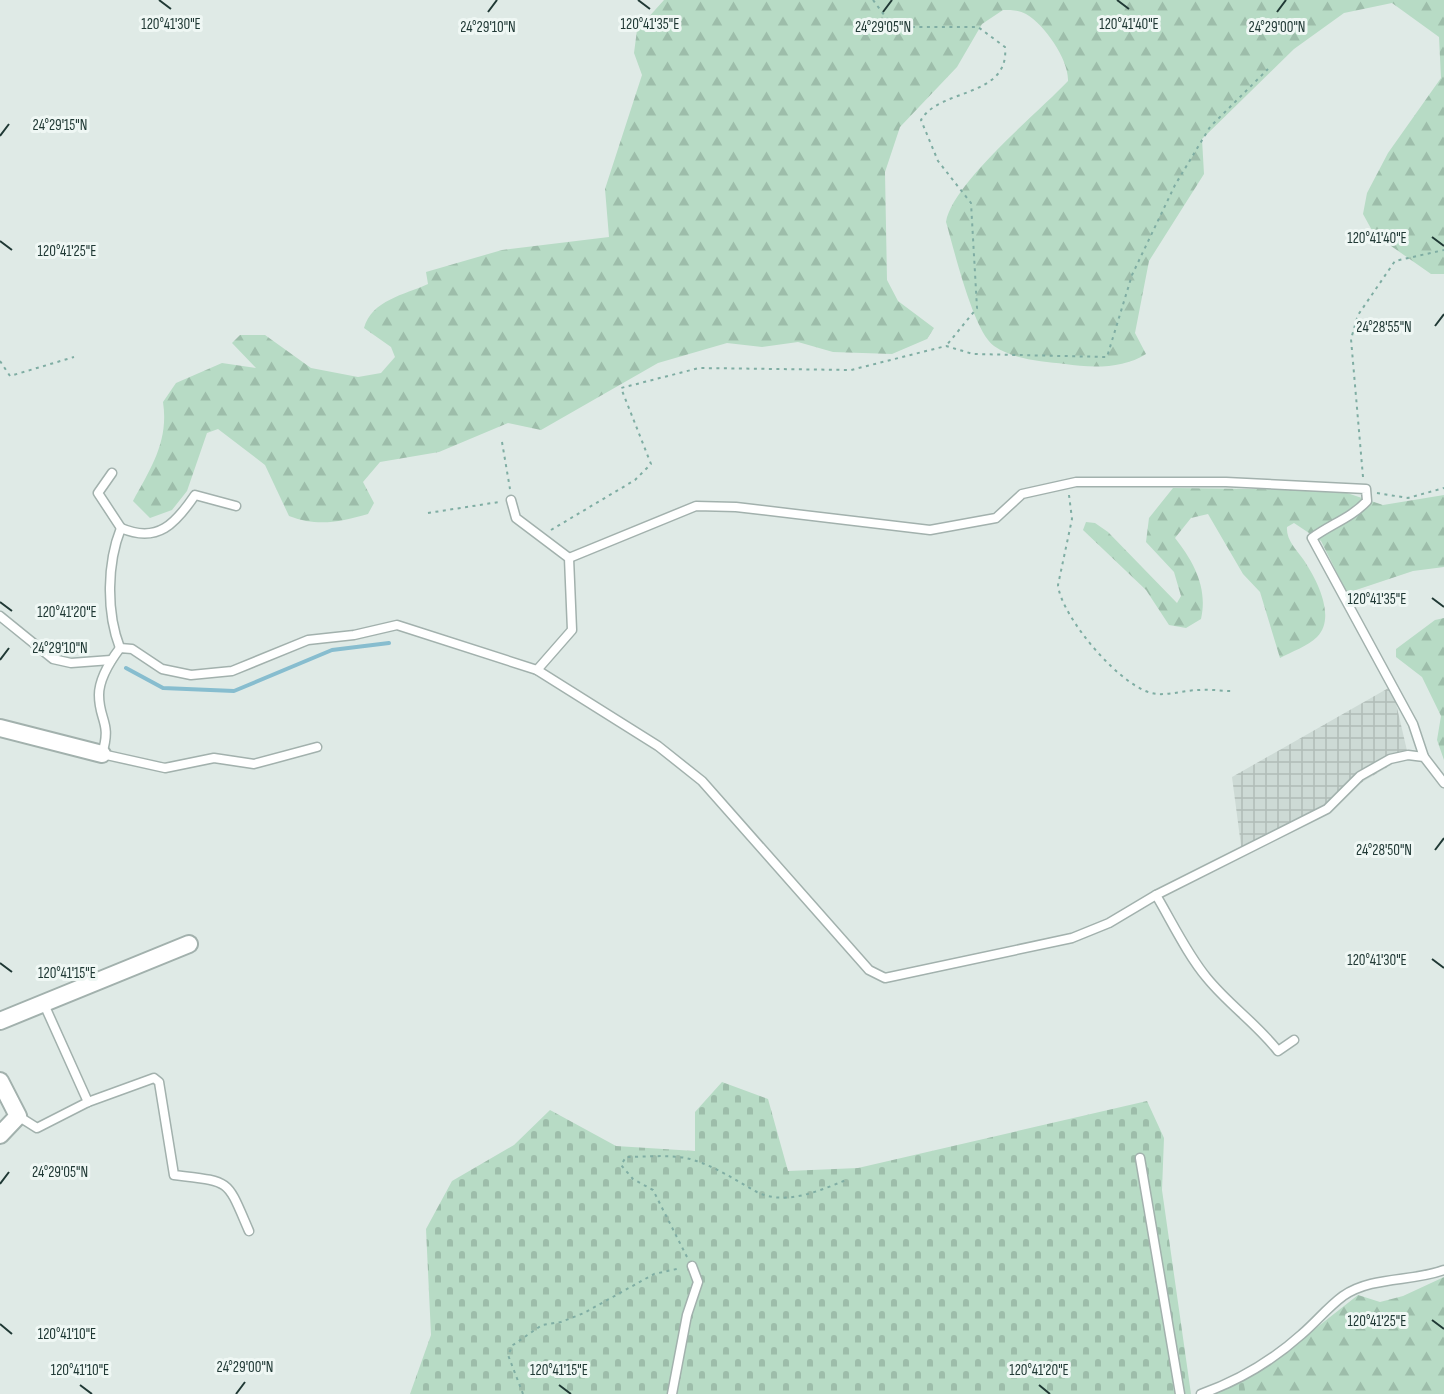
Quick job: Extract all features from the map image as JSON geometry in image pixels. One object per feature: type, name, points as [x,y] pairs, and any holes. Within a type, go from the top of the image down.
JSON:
[{"type":"street","points":[[0,728],[102,754]]},
{"type":"street","points":[[0,1021],[189,944]]},
{"type":"street","points":[[0,1081],[18,1116],[0,1136]]},
{"type":"lane","points":[[112,473],[98,493],[122,528],[137,535],[153,533],[177,522],[195,495],[236,506]]},
{"type":"lane","points":[[569,558],[696,506],[736,507],[930,530],[996,518],[1022,494],[1067,484],[1226,482],[1366,489],[1367,501],[1352,516],[1328,526],[1312,538],[1413,724],[1424,757],[1444,783]]},
{"type":"lane","points":[[512,500],[516,518],[569,558],[572,630],[537,670]]},
{"type":"lane","points":[[120,648],[112,629],[111,560],[122,528]]},
{"type":"lane","points":[[0,616],[53,659],[71,663],[111,660]]},
{"type":"lane","points":[[120,648],[132,649],[162,669],[191,675],[232,671],[308,640],[354,635],[397,625],[410,627],[537,670],[658,746],[702,781],[869,970],[885,978],[1072,938],[1109,923],[1156,895],[1327,809],[1360,776],[1390,759],[1408,755],[1424,757]]},
{"type":"lane","points":[[120,648],[111,660],[99,695],[108,730],[102,754],[165,768],[214,758],[255,764],[317,747]]},
{"type":"lane","points":[[1156,895],[1205,976],[1231,1005],[1259,1027],[1278,1051],[1294,1040]]},
{"type":"lane","points":[[43,1002],[88,1102]]},
{"type":"lane","points":[[18,1116],[37,1128],[88,1102],[154,1078],[159,1082],[174,1175],[216,1179],[231,1189],[249,1231]]},
{"type":"lane","points":[[1140,1158],[1180,1394]]},
{"type":"lane","points":[[672,1394],[687,1314],[698,1282],[692,1266]]},
{"type":"lane","points":[[1201,1394],[1243,1376],[1269,1359],[1300,1336],[1343,1297],[1360,1287],[1416,1279],[1444,1270]]},
{"type":"path","points":[[873,0],[893,27],[978,27],[1005,47],[1006,55],[987,85],[961,94],[925,113],[921,120],[938,161],[971,203],[977,308],[946,346]]},
{"type":"path","points":[[542,536],[634,480],[651,464],[621,388],[699,368],[851,370],[946,346],[973,354],[1107,357],[1131,275],[1175,186],[1210,127],[1268,69]]},
{"type":"path","points":[[1444,250],[1395,261],[1358,315],[1351,339],[1366,489],[1385,496],[1408,498],[1444,488]]},
{"type":"path","points":[[0,361],[10,376],[74,357]]},
{"type":"path","points":[[428,513],[512,500],[502,442]]},
{"type":"path","points":[[1067,484],[1072,519],[1058,585],[1059,596],[1066,613],[1129,684],[1156,694],[1201,689],[1232,691]]},
{"type":"path","points":[[523,1394],[508,1355],[513,1346],[542,1325],[561,1322],[584,1313],[654,1274],[692,1266],[653,1190],[633,1179],[621,1165],[626,1157],[688,1158],[718,1169],[759,1193],[786,1198],[813,1194],[846,1180]]},
{"type":"shaded area","points":[[1392,686],[1408,755],[1242,853],[1232,777]]},
{"type":"green space","points":[[664,0],[1444,0],[1444,274],[1431,274],[1374,234],[1363,214],[1367,193],[1388,153],[1441,78],[1439,37],[1392,3],[1344,13],[1294,49],[1202,139],[1204,174],[1149,261],[1135,333],[1146,354],[1117,365],[1085,366],[1028,359],[1002,351],[986,337],[979,324],[959,269],[946,222],[952,206],[980,168],[1068,81],[1065,63],[1041,26],[1024,13],[1003,10],[982,24],[957,67],[900,127],[885,172],[887,280],[898,301],[934,328],[927,339],[892,354],[833,352],[798,342],[762,347],[727,343],[658,363],[541,430],[508,423],[439,452],[380,462],[363,482],[374,503],[368,514],[348,519],[319,522],[289,516],[265,465],[218,429],[207,433],[187,491],[172,510],[150,518],[133,501],[157,454],[163,429],[163,402],[176,383],[222,363],[256,368],[232,343],[240,335],[265,335],[311,368],[358,377],[381,373],[395,357],[391,347],[364,328],[368,319],[381,305],[428,284],[426,272],[502,250],[609,237],[605,189],[642,75],[634,53],[637,30]]},
{"type":"green space","points":[[1173,488],[1338,490],[1383,505],[1444,495],[1444,567],[1413,571],[1347,593],[1321,541],[1294,523],[1287,527],[1288,536],[1318,587],[1325,609],[1325,619],[1323,629],[1317,637],[1280,658],[1260,592],[1243,574],[1208,514],[1191,518],[1175,538],[1188,556],[1198,576],[1203,597],[1201,619],[1186,628],[1169,625],[1146,590],[1083,530],[1086,522],[1095,523],[1108,532],[1177,603],[1181,596],[1174,572],[1146,542],[1149,518]]},
{"type":"green space","points":[[1444,618],[1444,760],[1437,740],[1441,716],[1422,677],[1396,657],[1396,649],[1435,620]]},
{"type":"green space","points":[[722,1082],[768,1099],[788,1171],[858,1168],[1147,1101],[1164,1138],[1162,1190],[1191,1394],[410,1394],[431,1335],[426,1229],[452,1181],[514,1145],[550,1110],[616,1146],[695,1151],[695,1112]]},
{"type":"green space","points":[[1444,1277],[1444,1394],[1212,1394],[1269,1365],[1358,1295],[1380,1302],[1403,1296]]},
{"type":"green space","points":[[1242,1376],[1246,1394],[1196,1394]]},
{"type":"waterway","points":[[126,668],[163,688],[234,691],[332,650],[389,643]]}]
